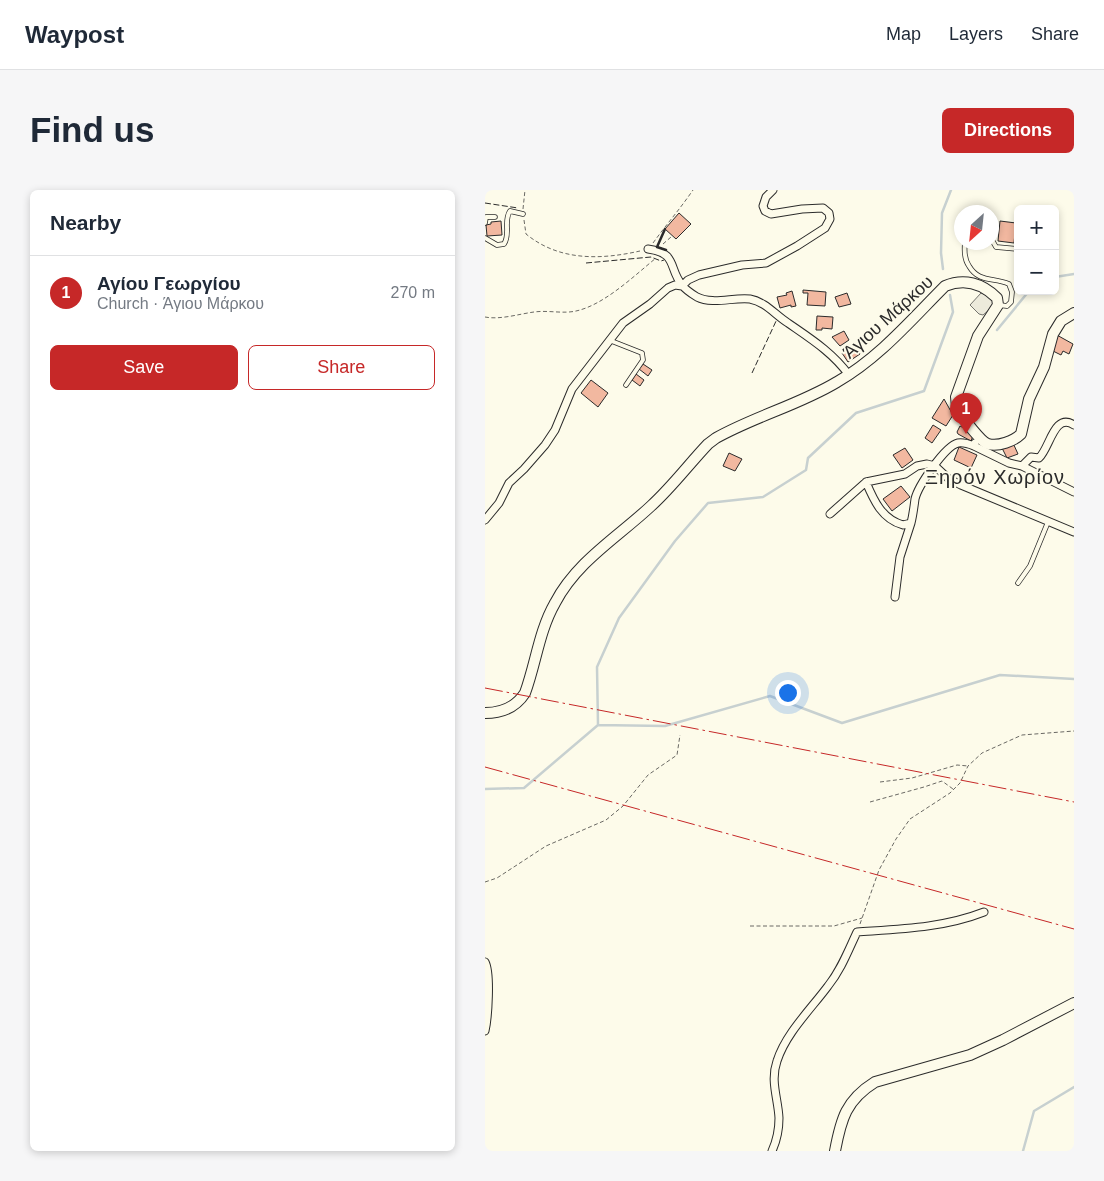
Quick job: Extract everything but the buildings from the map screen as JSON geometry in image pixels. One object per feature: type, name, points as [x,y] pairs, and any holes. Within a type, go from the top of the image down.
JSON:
[{"type":"street","points":[[682,286],[688,280],[699,275],[742,265],[766,263],[825,228],[830,219],[829,213],[823,208],[771,214],[765,211],[763,206],[766,197],[773,190]]},
{"type":"street","points":[[648,249],[660,252],[670,258],[682,286]]},
{"type":"street","name":"Άγιου Μάρκου","points":[[485,713],[500,712],[511,708],[525,693],[544,625],[567,583],[594,554],[652,506],[708,444],[723,434],[817,392],[849,375],[877,353],[945,286],[964,281],[984,286],[997,298],[998,305]]},
{"type":"street","points":[[485,520],[499,503],[509,483],[545,445],[555,430],[572,389],[609,340],[623,323],[650,304],[668,288],[675,285],[682,286],[697,297],[704,299],[749,299],[761,302],[827,349],[849,375]]},
{"type":"street","points":[[998,305],[977,336],[956,396],[959,411],[979,437],[988,444],[1010,442],[1021,434],[1029,399],[1045,367],[1053,334],[1061,321],[1074,313]]},
{"type":"street","points":[[1022,466],[1031,457],[1039,458],[1044,454],[1057,425],[1068,421],[1074,425]]},
{"type":"street","points":[[973,446],[979,437]]},
{"type":"street","points":[[895,597],[900,556],[911,523],[915,499],[921,486],[935,466],[953,445],[964,443],[973,446],[1009,463],[1022,466],[1074,492]]},
{"type":"street","points":[[989,454],[1001,443]]},
{"type":"street","points":[[830,514],[866,482],[905,474],[917,466],[927,464],[935,466],[949,479],[961,486],[1074,532]]},
{"type":"street","points":[[866,482],[873,499],[886,517],[903,525],[911,523]]},
{"type":"street","points":[[772,1151],[779,1132],[774,1076],[780,1052],[840,969],[857,932],[933,925],[962,920],[984,912]]},
{"type":"street","points":[[485,962],[488,976],[488,1021],[485,1031]]},
{"type":"street","points":[[835,1151],[845,1111],[852,1101],[875,1082],[951,1062],[985,1049],[1074,1002]]},
{"type":"lane","points":[[485,238],[497,245],[504,244],[508,233],[508,214],[510,211],[515,211],[523,214]]},
{"type":"lane","points":[[485,223],[486,218],[495,217]]},
{"type":"lane","points":[[999,247],[1014,249]]},
{"type":"lane","points":[[964,250],[966,262],[974,274],[981,278],[1009,284],[1012,292],[1011,302],[1007,306],[998,305]]},
{"type":"lane","points":[[609,340],[642,353],[643,360],[626,385]]},
{"type":"lane","points":[[1019,583],[1030,566],[1048,522]]},
{"type":"path","points":[[525,190],[523,214],[526,234],[537,243],[562,254],[603,257],[648,249],[667,222],[679,211],[693,190]]},
{"type":"path","points":[[485,317],[500,317],[543,311],[574,312],[586,308],[613,292],[660,252],[671,237]]},
{"type":"path","points":[[857,932],[879,870],[896,839],[910,819],[950,793],[960,783],[968,766],[982,753],[1022,735],[1074,731]]},
{"type":"path","points":[[485,882],[497,878],[546,846],[606,820],[623,806],[648,776],[677,755],[680,735]]},
{"type":"path","points":[[880,782],[912,778],[957,765],[968,766]]},
{"type":"path","points":[[870,802],[924,788],[942,781],[954,789]]},
{"type":"path","points":[[750,926],[834,926],[863,918]]},
{"type":"shaded area","points":[[981,293],[989,296],[994,306],[983,315],[979,314],[970,305]]},
{"type":"waterway","points":[[943,269],[941,253],[942,213],[951,190]]},
{"type":"waterway","points":[[1059,276],[1074,274]]},
{"type":"waterway","points":[[598,725],[597,667],[619,618],[675,541],[708,503],[763,497],[806,470],[808,458],[856,413],[924,391],[953,312],[950,295]]},
{"type":"waterway","points":[[997,330],[1026,295]]},
{"type":"waterway","points":[[485,789],[524,788],[598,725],[665,726],[770,696],[842,723],[1000,675],[1074,679]]},
{"type":"waterway","points":[[1023,1151],[1034,1111],[1074,1087]]},
{"type":"fence","points":[[485,203],[518,208]]},
{"type":"fence","points":[[586,263],[651,257],[661,261],[664,260]]},
{"type":"fence","points":[[752,373],[777,319]]},
{"type":"wall","points":[[665,229],[657,247],[666,250]]},
{"type":"power","points":[[485,688],[1074,802]]},
{"type":"power","points":[[485,767],[1074,929]]},
{"type":"place","name":"Αγίου Γεωργίου","points":[[966,434]]},
{"type":"district","name":"Ξηρόν Χωρίον","points":[[995,477]]}]
